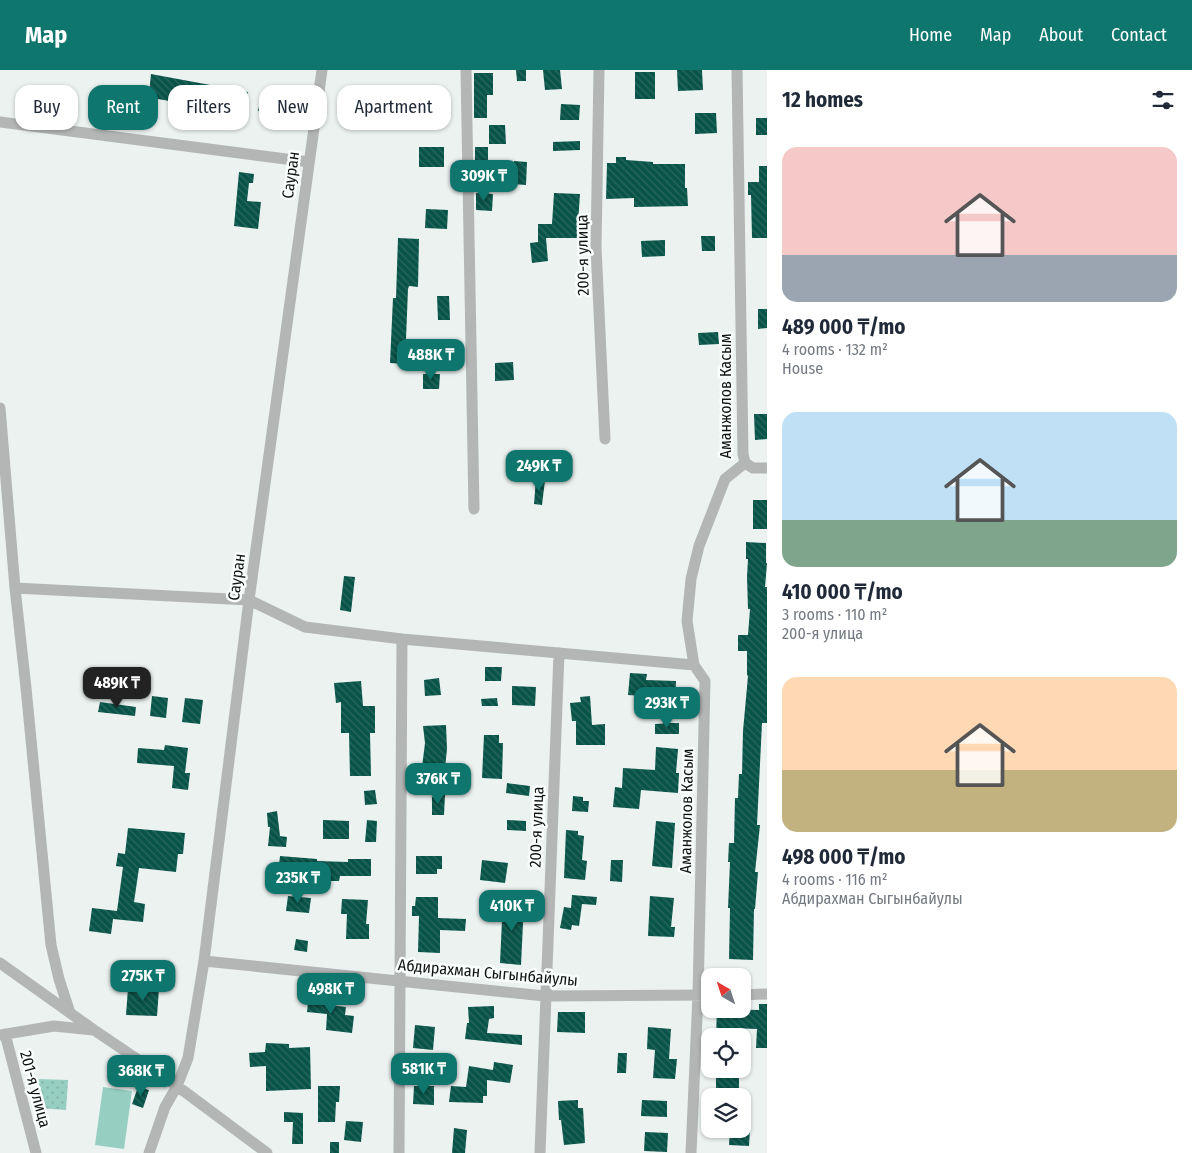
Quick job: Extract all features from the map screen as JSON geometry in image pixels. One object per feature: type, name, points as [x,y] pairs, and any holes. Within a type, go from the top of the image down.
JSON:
[{"type":"street","name":"Сауран","points":[[149,1153],[165,1106],[177,1086],[188,1058],[204,961],[249,600],[322,70]]},
{"type":"street","points":[[466,70],[474,509]]},
{"type":"street","name":"200-я улица","points":[[599,70],[596,247],[605,439]]},
{"type":"street","name":"Аманжолов Касым","points":[[704,968],[705,682],[694,665],[687,621],[690,579],[699,546],[725,479],[745,463],[743,454],[736,70]]},
{"type":"street","points":[[0,122],[308,162]]},
{"type":"street","points":[[0,408],[15,588],[51,945],[70,1013]]},
{"type":"street","points":[[745,463],[753,468],[767,468]]},
{"type":"street","points":[[15,588],[249,600],[305,627],[402,638],[694,665]]},
{"type":"street","points":[[399,1153],[402,638]]},
{"type":"street","name":"200-я улица","points":[[540,1153],[559,653]]},
{"type":"street","name":"Абдирахман Сыгынбайулы","points":[[204,961],[545,996],[701,995]]},
{"type":"street","points":[[0,963],[177,1086],[267,1153]]},
{"type":"street","points":[[751,995],[767,994]]},
{"type":"street","name":"Аманжолов Касым","points":[[691,1153],[702,1018]]},
{"type":"street","points":[[2,1035],[54,1026],[94,1030]]},
{"type":"street","name":"201-я улица","points":[[2,1035],[36,1153]]},
{"type":"green space","points":[[37,1079],[68,1080],[66,1110],[38,1108]]},
{"type":"green space","points":[[103,1087],[132,1091],[124,1149],[95,1145]]},
{"type":"building","points":[[516,70],[526,70],[526,81],[517,81]]},
{"type":"building","points":[[543,70],[560,70],[562,89],[545,90]]},
{"type":"building","points":[[677,70],[702,70],[703,90],[678,91]]},
{"type":"building","points":[[635,72],[655,72],[655,99],[635,99]]},
{"type":"building","points":[[474,73],[493,73],[493,95],[487,95],[487,118],[474,118]]},
{"type":"building","points":[[151,74],[210,85],[168,85],[168,101],[158,99],[158,85],[150,85]]},
{"type":"building","points":[[561,104],[580,105],[579,120],[560,120]]},
{"type":"building","points":[[695,113],[716,113],[717,133],[695,134]]},
{"type":"building","points":[[756,118],[767,118],[767,135],[756,135]]},
{"type":"building","points":[[489,125],[505,125],[506,144],[489,144]]},
{"type":"building","points":[[580,141],[580,150],[553,151],[553,142]]},
{"type":"building","points":[[419,147],[444,147],[444,167],[419,167]]},
{"type":"building","points":[[475,147],[488,147],[488,167],[475,168]]},
{"type":"building","points":[[616,157],[626,157],[626,160],[653,162],[653,164],[685,164],[685,188],[687,188],[688,206],[634,207],[634,198],[606,199],[607,163],[616,163]]},
{"type":"building","points":[[514,161],[527,162],[526,185],[512,184]]},
{"type":"building","points":[[759,166],[767,166],[767,238],[752,238],[751,195],[748,195],[748,182],[759,182]]},
{"type":"building","points":[[239,172],[254,174],[253,183],[249,183],[247,201],[261,202],[258,229],[234,226]]},
{"type":"building","points":[[476,193],[493,194],[492,211],[476,210]]},
{"type":"building","points":[[554,193],[580,194],[578,223],[586,223],[586,238],[546,238],[548,261],[532,263],[530,243],[538,242],[538,224],[552,224]]},
{"type":"building","points":[[426,209],[448,210],[447,229],[425,228]]},
{"type":"building","points":[[701,236],[715,236],[715,251],[702,251]]},
{"type":"building","points":[[398,238],[419,239],[418,287],[409,286],[408,289],[405,364],[390,363],[393,298],[396,298]]},
{"type":"building","points":[[665,240],[665,256],[642,257],[641,241]]},
{"type":"building","points":[[437,296],[449,296],[450,320],[438,320]]},
{"type":"building","points":[[758,309],[767,309],[767,328],[758,329]]},
{"type":"building","points":[[718,332],[719,344],[699,345],[698,333]]},
{"type":"building","points":[[513,362],[514,380],[495,381],[495,363]]},
{"type":"building","points":[[423,374],[440,374],[439,389],[423,389]]},
{"type":"building","points":[[754,414],[767,414],[767,439],[755,440]]},
{"type":"building","points":[[536,479],[545,480],[542,505],[534,504]]},
{"type":"building","points":[[753,500],[767,500],[767,529],[753,529]]},
{"type":"building","points":[[746,542],[766,543],[767,563],[765,587],[767,587],[767,723],[762,723],[757,825],[760,825],[755,872],[758,872],[754,909],[753,960],[729,959],[730,908],[728,908],[729,843],[734,843],[735,798],[738,798],[739,774],[742,774],[743,731],[748,676],[747,651],[738,651],[738,635],[748,635],[750,609],[748,609]]},
{"type":"building","points":[[344,576],[355,577],[351,612],[340,610]]},
{"type":"building","points":[[485,667],[502,667],[501,681],[485,681]]},
{"type":"building","points":[[630,673],[647,674],[646,680],[676,681],[675,710],[655,709],[655,697],[628,695]]},
{"type":"building","points":[[439,678],[441,695],[425,696],[424,680]]},
{"type":"building","points":[[361,681],[363,706],[375,706],[375,733],[370,733],[371,776],[350,776],[349,733],[341,733],[341,702],[336,703],[334,683]]},
{"type":"building","points":[[512,686],[536,687],[535,706],[512,705]]},
{"type":"building","points":[[152,696],[168,698],[166,718],[150,716]]},
{"type":"building","points":[[590,696],[592,725],[605,724],[605,745],[576,745],[576,721],[572,721],[570,703],[581,702],[580,697]]},
{"type":"building","points":[[185,698],[203,700],[200,724],[182,722]]},
{"type":"building","points":[[497,698],[498,706],[482,706],[481,699]]},
{"type":"building","points":[[100,702],[136,707],[135,716],[98,712]]},
{"type":"building","points":[[679,723],[679,734],[655,734],[655,724]]},
{"type":"building","points":[[446,725],[447,749],[444,778],[421,775],[425,743],[423,726]]},
{"type":"building","points":[[484,735],[499,735],[499,743],[503,743],[502,779],[482,778]]},
{"type":"building","points":[[165,745],[188,748],[185,773],[190,773],[188,790],[172,788],[174,766],[137,763],[138,748],[164,750]]},
{"type":"building","points":[[656,747],[678,749],[676,773],[679,773],[678,793],[641,790],[639,809],[613,807],[615,787],[622,788],[623,768],[655,770]]},
{"type":"building","points":[[507,783],[530,786],[529,796],[506,793]]},
{"type":"building","points":[[375,790],[377,804],[365,805],[364,791]]},
{"type":"building","points":[[437,795],[445,795],[444,815],[432,815],[432,797],[437,798]]},
{"type":"building","points":[[573,796],[583,797],[583,801],[589,801],[588,812],[572,811]]},
{"type":"building","points":[[277,811],[280,836],[287,837],[286,847],[268,846],[270,827],[268,827],[267,813]]},
{"type":"building","points":[[323,820],[349,821],[349,839],[323,839]]},
{"type":"building","points":[[367,820],[377,821],[376,842],[365,842]]},
{"type":"building","points":[[507,820],[526,821],[526,831],[507,830]]},
{"type":"building","points":[[656,821],[675,823],[672,868],[652,866]]},
{"type":"building","points":[[128,828],[185,833],[183,854],[178,854],[176,872],[139,868],[134,902],[145,904],[143,922],[113,919],[111,934],[89,931],[92,908],[117,911],[123,867],[116,866],[118,853],[125,854]]},
{"type":"building","points":[[566,830],[578,831],[578,835],[584,836],[582,860],[587,861],[585,880],[564,878]]},
{"type":"building","points":[[280,856],[317,859],[317,861],[348,862],[348,859],[371,859],[371,876],[340,876],[339,881],[320,881],[320,878],[278,874]]},
{"type":"building","points":[[416,856],[442,856],[442,869],[437,869],[437,874],[416,874]]},
{"type":"building","points":[[482,860],[508,863],[505,883],[480,880]]},
{"type":"building","points":[[611,860],[623,860],[622,882],[610,881]]},
{"type":"building","points":[[572,895],[597,897],[596,905],[582,904],[579,926],[572,925],[571,930],[560,928],[564,907],[571,908]]},
{"type":"building","points":[[288,896],[311,898],[309,913],[286,911]]},
{"type":"building","points":[[650,896],[674,898],[671,927],[675,927],[674,937],[648,936]]},
{"type":"building","points":[[416,897],[438,897],[438,918],[466,919],[465,931],[440,930],[440,953],[418,952],[419,916],[412,916],[412,906],[415,906]]},
{"type":"building","points":[[342,899],[368,900],[366,924],[369,924],[369,939],[346,939],[347,914],[341,914]]},
{"type":"building","points":[[500,902],[524,903],[521,965],[500,963],[502,920],[499,920]]},
{"type":"building","points":[[296,939],[308,941],[307,952],[294,950]]},
{"type":"building","points":[[128,988],[159,989],[157,1016],[126,1015]]},
{"type":"building","points":[[309,994],[322,995],[321,1004],[346,1007],[345,1015],[354,1016],[352,1033],[326,1030],[327,1014],[307,1012]]},
{"type":"building","points":[[759,1004],[767,1004],[767,1048],[756,1048],[757,1029],[716,1028],[717,1018],[751,1018],[751,1010],[759,1010]]},
{"type":"building","points":[[494,1006],[494,1018],[489,1019],[487,1033],[522,1035],[522,1045],[465,1039],[467,1023],[469,1023],[468,1007]]},
{"type":"building","points":[[558,1012],[585,1012],[585,1033],[557,1032]]},
{"type":"building","points":[[415,1025],[435,1027],[433,1050],[413,1048]]},
{"type":"building","points":[[648,1027],[671,1029],[669,1059],[677,1059],[675,1079],[653,1078],[655,1050],[647,1049]]},
{"type":"building","points":[[266,1043],[289,1044],[289,1048],[310,1047],[311,1089],[266,1091],[266,1066],[250,1067],[249,1053],[265,1052]]},
{"type":"building","points":[[618,1053],[627,1053],[626,1073],[617,1073]]},
{"type":"building","points":[[494,1062],[513,1065],[510,1083],[487,1080],[487,1096],[483,1096],[483,1103],[449,1102],[451,1086],[466,1087],[469,1066],[493,1070]]},
{"type":"building","points":[[716,1078],[739,1078],[739,1088],[716,1088]]},
{"type":"building","points":[[318,1086],[340,1086],[339,1102],[336,1102],[335,1122],[318,1122]]},
{"type":"building","points":[[414,1086],[434,1086],[434,1105],[413,1104]]},
{"type":"building","points":[[138,1087],[149,1090],[143,1108],[132,1104]]},
{"type":"building","points":[[578,1100],[578,1108],[583,1108],[585,1143],[564,1145],[561,1120],[559,1120],[558,1101]]},
{"type":"building","points":[[642,1100],[667,1101],[667,1117],[641,1116]]},
{"type":"building","points":[[284,1112],[303,1113],[303,1144],[292,1144],[293,1122],[284,1122]]},
{"type":"building","points":[[346,1121],[363,1122],[361,1142],[344,1140]]},
{"type":"building","points":[[454,1128],[467,1130],[465,1153],[452,1153]]},
{"type":"building","points":[[645,1132],[668,1133],[667,1152],[644,1151]]},
{"type":"building","points":[[729,1138],[749,1138],[749,1146],[729,1145]]},
{"type":"building","points":[[330,1142],[339,1142],[339,1153],[330,1153]]}]
